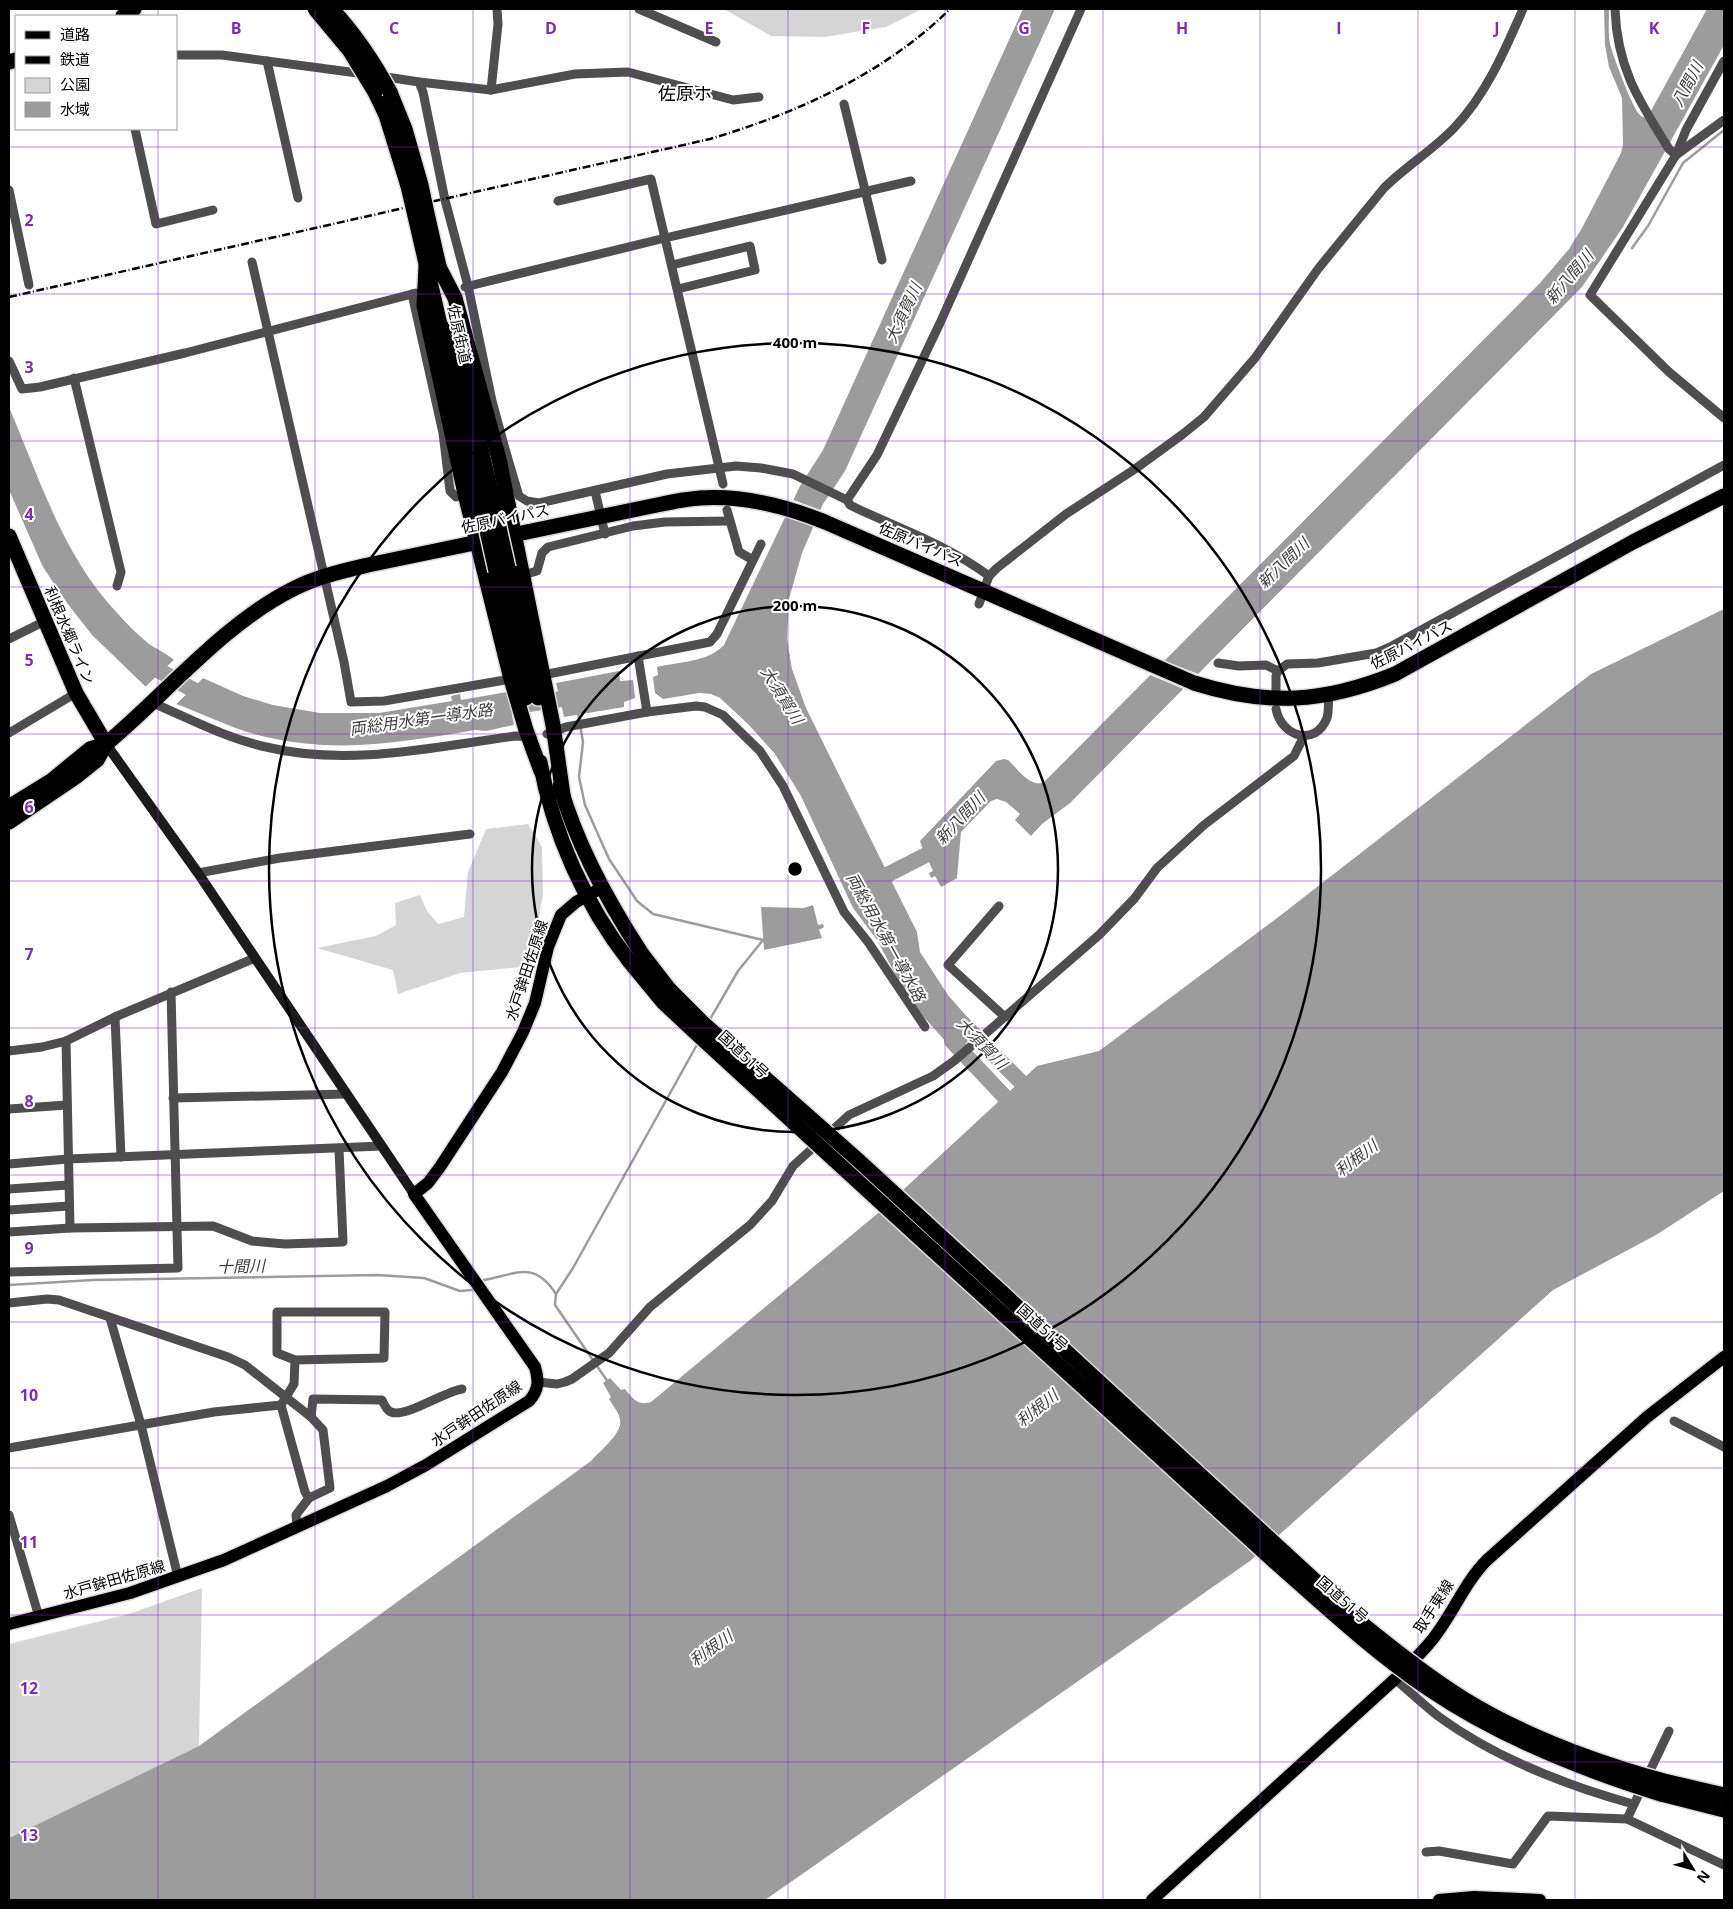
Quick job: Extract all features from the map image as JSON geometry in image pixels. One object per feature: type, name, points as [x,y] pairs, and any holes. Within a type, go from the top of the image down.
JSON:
[{"type":"highway","name":"佐原街道","points":[[315,9],[382,92],[405,129],[414,186],[528,683]]},
{"type":"highway","name":"佐原街道","points":[[332,9],[364,48],[382,92]]},
{"type":"highway","points":[[432,266],[455,298],[503,457],[514,536],[523,575],[528,683],[540,731]]},
{"type":"highway","points":[[432,266],[424,306],[465,494],[477,542],[528,683],[540,731]]},
{"type":"highway","name":"佐原バイパス","points":[[106,744],[244,620],[273,600],[323,577],[368,565],[477,542],[514,536],[657,505],[701,498],[732,498],[781,506],[825,522],[981,597],[1194,683],[1247,696],[1289,699],[1329,695],[1368,685],[1395,674],[1633,542],[1724,496]]},
{"type":"highway","name":"利根水郷ライン","points":[[9,536],[76,693],[106,744]]},
{"type":"highway","name":"国道51号","points":[[540,731],[541,771],[548,802],[587,894],[606,930],[703,1023],[858,1160],[1360,1622],[1435,1680],[1482,1709],[1562,1747],[1628,1771],[1663,1788],[1724,1810]]},
{"type":"highway","name":"国道51号","points":[[540,731],[574,828],[636,958]]},
{"type":"highway","points":[[9,807],[51,781],[90,750],[106,744]]},
{"type":"highway","points":[[9,822],[77,776],[97,760],[106,744]]},
{"type":"highway","name":"国道51号","points":[[1663,1788],[1724,1795]]},
{"type":"main road","name":"水戸鉾田佐原線","points":[[9,1624],[130,1593],[224,1560],[387,1486],[426,1465],[528,1401],[534,1395],[538,1382],[535,1367],[414,1194],[428,1183],[440,1167],[509,1060],[523,1032],[534,1003],[548,947],[561,915],[569,906],[587,894],[603,887]]},
{"type":"main road","name":"取手東線","points":[[1152,1900],[1394,1679],[1432,1639],[1464,1588],[1487,1560],[1647,1417],[1724,1357]]},
{"type":"main road","points":[[1439,1900],[1474,1897],[1540,1900]]},
{"type":"street","points":[[491,90],[498,24],[497,9]]},
{"type":"street","points":[[639,9],[716,42]]},
{"type":"street","points":[[844,498],[877,455],[940,323],[1081,9]]},
{"type":"street","points":[[981,597],[989,576],[1026,544],[1066,514],[1135,469],[1204,417],[1255,358],[1318,269],[1384,188],[1456,126],[1477,98],[1491,74],[1513,35],[1523,9]]},
{"type":"street","points":[[1615,9],[1618,44],[1633,88],[1644,110],[1672,152]]},
{"type":"street","points":[[178,55],[222,55],[491,90],[575,74],[628,72],[732,100],[759,97]]},
{"type":"street","points":[[267,61],[298,198]]},
{"type":"street","points":[[1724,61],[1590,295],[1669,372],[1724,418]]},
{"type":"street","points":[[419,82],[492,400],[503,457],[519,496],[528,502],[539,503],[595,492],[667,474],[736,466],[760,468],[793,474],[844,498],[858,510],[950,552],[975,565],[989,576]]},
{"type":"street","points":[[844,104],[882,260]]},
{"type":"street","points":[[1672,152],[1724,120]]},
{"type":"street","points":[[135,130],[156,224],[213,210]]},
{"type":"street","points":[[558,201],[651,179],[723,484]]},
{"type":"street","points":[[466,287],[911,180]]},
{"type":"street","points":[[9,190],[29,285]]},
{"type":"street","points":[[672,265],[750,246],[755,270],[678,289]]},
{"type":"street","points":[[252,262],[351,702],[384,701],[528,683],[638,656],[710,642],[717,634],[761,544]]},
{"type":"street","points":[[9,360],[22,389],[40,387],[268,332],[414,294],[443,433],[450,491],[456,497],[465,494]]},
{"type":"street","points":[[74,378],[121,572],[117,586]]},
{"type":"street","points":[[1276,689],[1278,671],[1287,664],[1329,661],[1376,653],[1392,646],[1724,465]]},
{"type":"street","points":[[595,492],[605,534]]},
{"type":"street","points":[[727,510],[739,552],[753,560]]},
{"type":"street","points":[[523,575],[537,571],[542,553],[548,547],[633,526],[665,522],[729,521]]},
{"type":"street","points":[[9,639],[45,622]]},
{"type":"street","points":[[638,656],[647,712]]},
{"type":"street","points":[[1218,663],[1239,666],[1266,665],[1278,671]]},
{"type":"street","points":[[9,733],[76,693]]},
{"type":"street","points":[[1276,709],[1286,730],[1304,736],[1315,732],[1326,720],[1329,695]]},
{"type":"street","points":[[155,701],[210,729],[266,747],[302,753],[361,756],[397,753],[515,736],[647,712],[705,707],[723,715],[760,751],[787,792],[844,912],[868,942],[925,1027]]},
{"type":"street","points":[[538,1382],[557,1384],[565,1382],[609,1353],[650,1307],[750,1225],[772,1201],[793,1166],[849,1115],[933,1076],[958,1058],[1099,934],[1134,899],[1157,868],[1204,825],[1294,756],[1304,736]]},
{"type":"street","points":[[106,744],[198,873],[414,1194]]},
{"type":"street","points":[[198,873],[280,858],[470,834]]},
{"type":"street","points":[[998,906],[948,965],[1005,1017]]},
{"type":"street","points":[[9,1051],[42,1047],[66,1041],[171,992],[255,958]]},
{"type":"street","points":[[9,1272],[178,1268],[171,992]]},
{"type":"street","points":[[116,1017],[121,1157]]},
{"type":"street","points":[[66,1041],[70,1228]]},
{"type":"street","points":[[173,1098],[347,1094]]},
{"type":"street","points":[[9,1109],[67,1105]]},
{"type":"street","points":[[9,1164],[68,1159],[382,1146]]},
{"type":"street","points":[[9,1232],[70,1228],[213,1226],[252,1241],[285,1244],[344,1242],[340,1149]]},
{"type":"street","points":[[9,1189],[68,1185]]},
{"type":"street","points":[[9,1210],[69,1206]]},
{"type":"street","points":[[9,1303],[47,1299],[58,1300],[228,1357],[245,1365],[284,1401],[311,1417],[323,1430],[330,1488],[308,1498],[296,1515],[297,1527]]},
{"type":"street","points":[[277,1312],[384,1312],[384,1358],[295,1360],[277,1353],[277,1312]]},
{"type":"street","points":[[110,1318],[141,1425],[178,1577]]},
{"type":"street","points":[[295,1360],[294,1384],[284,1401],[308,1498]]},
{"type":"street","points":[[311,1417],[313,1399],[382,1400],[386,1410],[392,1413],[405,1413],[451,1390],[462,1389]]},
{"type":"street","points":[[9,1448],[284,1401]]},
{"type":"street","points":[[1674,1421],[1724,1447]]},
{"type":"street","points":[[9,1515],[39,1617]]},
{"type":"street","points":[[1394,1679],[1438,1716],[1491,1748],[1555,1778],[1598,1794],[1633,1804]]},
{"type":"street","points":[[1627,1819],[1670,1731]]},
{"type":"street","points":[[1426,1852],[1439,1851],[1513,1864],[1548,1816],[1627,1819],[1724,1865]]},
{"type":"green space","points":[[724,9],[922,9],[886,27],[824,37],[771,36]]},
{"type":"green space","points":[[528,824],[542,847],[543,895],[530,966],[460,973],[398,994],[393,970],[317,948],[376,936],[396,925],[395,903],[420,895],[427,911],[438,924],[464,917],[468,872],[486,829]]},
{"type":"green space","points":[[202,1588],[199,1746],[9,1838],[9,1644],[129,1614]]},
{"type":"water","points":[[1023,9],[1055,9],[845,471],[823,504],[802,553],[789,599],[787,639],[792,669],[806,708],[886,870],[889,869],[893,876],[890,878],[917,932],[920,952],[948,995],[980,1032],[955,1052],[922,1015],[899,981],[877,940],[853,908],[801,796],[775,754],[749,725],[720,698],[711,694],[699,693],[663,699],[655,693],[653,677],[658,675],[657,667],[702,658],[717,651],[724,645],[800,486],[823,450]]},
{"type":"water","name":"八間川","points":[[1604,9],[1609,9],[1610,44],[1628,92],[1640,115],[1647,118],[1707,9],[1724,9],[1724,45],[1623,227],[1582,287],[1070,803],[1042,824],[1031,836],[1015,820],[1020,814],[1006,802],[997,799],[991,801],[961,832],[957,878],[941,887],[935,876],[931,878],[929,873],[933,871],[927,858],[909,868],[906,862],[924,853],[920,841],[996,761],[1008,760],[1029,780],[1034,783],[1044,782],[1540,283],[1569,249],[1621,153],[1623,144],[1622,98],[1609,67],[1605,45]]},
{"type":"water","points":[[9,407],[55,516],[83,568],[99,592],[119,615],[149,644],[174,660],[146,687],[92,635],[67,603],[43,567],[9,490]]},
{"type":"water","name":"利根川","points":[[1724,609],[1724,1191],[1656,1235],[1553,1290],[1250,1561],[765,1900],[9,1900],[9,1838],[199,1746],[591,1461],[614,1436],[620,1425],[618,1414],[609,1399],[611,1397],[603,1383],[610,1378],[621,1390],[625,1389],[636,1401],[643,1403],[651,1402],[877,1214],[1037,1066],[1099,1051],[1281,915],[1591,674]]},
{"type":"water","points":[[619,671],[620,681],[633,680],[635,698],[624,702],[624,707],[564,717],[556,683]]},
{"type":"water","points":[[203,678],[243,696],[273,705],[320,713],[379,713],[452,701],[451,696],[460,694],[461,700],[507,692],[514,725],[486,731],[475,730],[422,739],[371,744],[320,745],[293,742],[243,730],[176,704]]},
{"type":"water","points":[[813,905],[818,925],[823,924],[824,927],[819,930],[822,938],[764,950],[761,907],[804,908]]},
{"type":"pier","points":[[791,499],[823,511],[815,527],[783,516]]},
{"type":"pier","points":[[176,658],[176,662],[148,689],[144,688]]},
{"type":"pier","points":[[1162,660],[1201,675],[1186,690],[1148,674]]},
{"type":"pier","points":[[201,676],[205,676],[174,706],[174,702]]},
{"type":"waterway","points":[[1632,248],[1648,226],[1683,163],[1724,130]]},
{"type":"waterway","name":"両総用水第一導水路","points":[[144,660],[151,666],[211,700]]},
{"type":"waterway","name":"両総用水第一導水路","points":[[509,707],[581,696]]},
{"type":"waterway","points":[[578,713],[583,742],[579,777],[585,805],[609,859],[637,901],[653,914],[763,940],[738,971],[709,1021]]},
{"type":"waterway","name":"新八間川","points":[[879,879],[926,855]]},
{"type":"waterway","name":"大須賀川","points":[[959,1020],[1036,1097]]},
{"type":"waterway","points":[[608,1382],[555,1305],[556,1294],[573,1268],[699,1041]]},
{"type":"waterway","name":"両総用水第一導水路","points":[[952,1041],[1019,1112]]},
{"type":"waterway","name":"十間川","points":[[484,1280],[515,1273],[532,1273],[548,1283],[556,1294]]},
{"type":"waterway","name":"十間川","points":[[9,1285],[93,1280],[377,1275],[424,1278],[460,1291],[472,1290]]},
{"type":"railway","points":[[9,297],[710,139],[743,129],[807,104],[868,72],[897,53],[950,9]]},
{"type":"district","name":"佐原ホ","points":[[685,93]]}]
